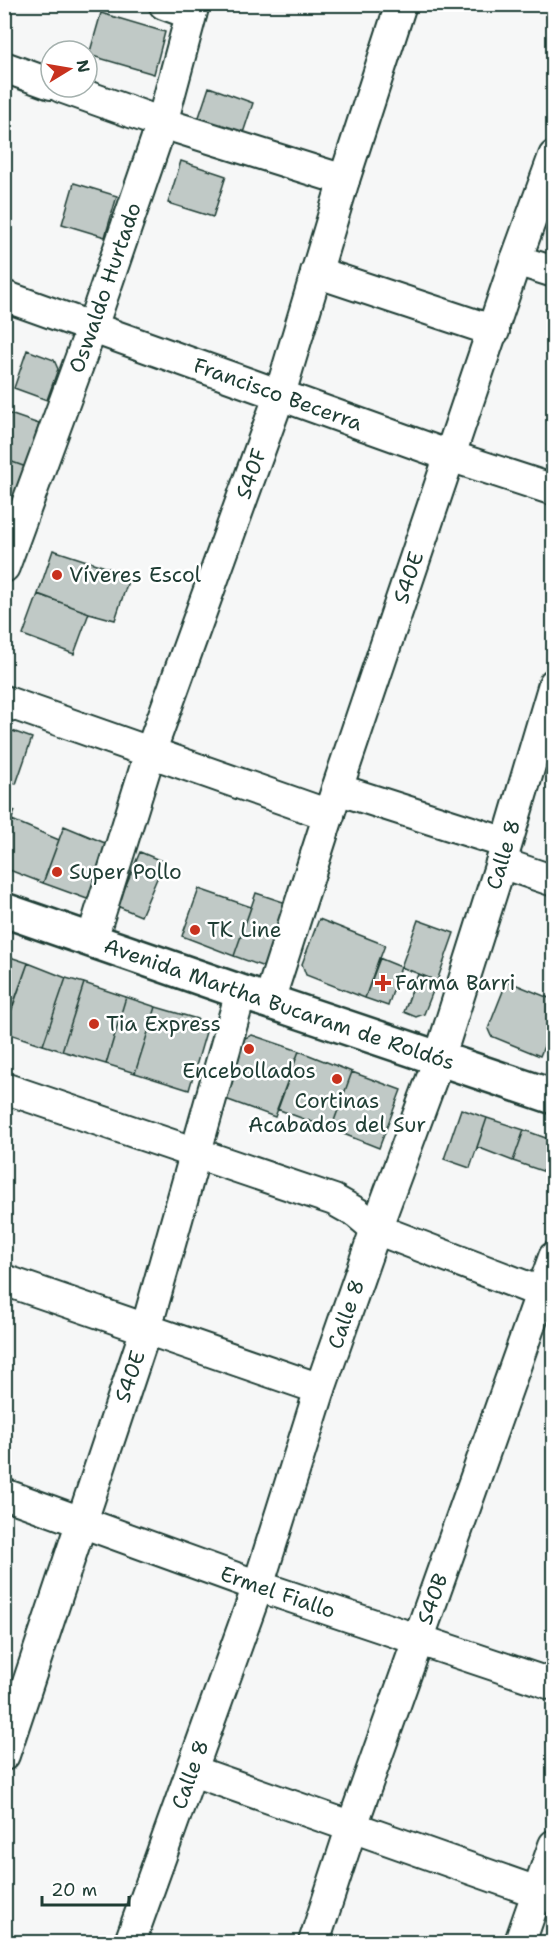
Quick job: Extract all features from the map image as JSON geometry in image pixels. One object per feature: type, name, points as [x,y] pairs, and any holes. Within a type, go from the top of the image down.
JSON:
[{"type":"street","name":"S40F","points":[[92,939],[150,753],[280,394],[344,180],[401,4]]},
{"type":"street","name":"Oswaldo Hurtado","points":[[4,567],[16,501],[92,327],[162,123],[183,8]]},
{"type":"street","points":[[4,67],[39,80]]},
{"type":"street","points":[[95,99],[162,123],[344,180]]},
{"type":"street","name":"S40E","points":[[4,1755],[146,1329],[195,1154],[255,996],[333,802],[494,331],[516,260],[554,156]]},
{"type":"street","points":[[516,260],[554,272]]},
{"type":"street","points":[[316,272],[494,331]]},
{"type":"street","name":"Francisco Becerra","points":[[4,296],[450,456],[554,490]]},
{"type":"street","name":"Calle 8","points":[[130,1942],[258,1586],[320,1389],[439,1059],[554,684]]},
{"type":"street","points":[[4,701],[150,753],[333,802],[503,853],[554,881]]},
{"type":"street","name":"Avenida Martha Bucaram de Roldós","points":[[4,910],[554,1096]]},
{"type":"street","points":[[4,1088],[334,1200],[351,1209],[376,1229],[540,1292]]},
{"type":"street","name":"S40B","points":[[314,1942],[352,1826],[554,1257]]},
{"type":"street","points":[[4,1280],[320,1389]]},
{"type":"street","name":"Ermel Fiallo","points":[[4,1494],[258,1586],[554,1685]]},
{"type":"street","points":[[193,1772],[545,1895]]},
{"type":"street","points":[[520,1942],[545,1895],[554,1845]]},
{"type":"building","points":[[101,13],[165,32],[154,74],[99,58],[99,39],[94,39]]},
{"type":"building","points":[[209,87],[253,103],[242,136],[198,120]]},
{"type":"building","points":[[181,161],[226,176],[213,217],[168,203]]},
{"type":"building","points":[[74,183],[117,196],[105,237],[62,224]]},
{"type":"building","points":[[27,350],[54,360],[58,369],[47,400],[14,388]]},
{"type":"building","points":[[4,412],[39,424],[26,467],[4,459]]},
{"type":"building","points":[[4,459],[26,467],[15,496],[4,493]]},
{"type":"building","points":[[53,550],[130,575],[115,620],[38,594]]},
{"type":"building","points":[[38,594],[89,613],[74,654],[23,635]]},
{"type":"building","points":[[4,728],[32,738],[16,784],[4,780]]},
{"type":"building","points":[[4,807],[15,811],[4,838]]},
{"type":"building","points":[[12,820],[59,840],[43,883],[4,868],[4,838]]},
{"type":"building","points":[[64,826],[117,848],[90,900],[43,883]]},
{"type":"building","points":[[140,852],[164,862],[141,916],[117,906]]},
{"type":"building","points":[[199,889],[251,907],[234,956],[182,936]]},
{"type":"building","points":[[256,893],[295,906],[267,968],[234,956]]},
{"type":"building","points":[[319,919],[385,945],[365,998],[306,975],[302,964]]},
{"type":"building","points":[[418,920],[454,933],[437,981],[401,967]]},
{"type":"building","points":[[4,955],[28,963],[4,1030]]},
{"type":"building","name":"Farma Barri","points":[[379,958],[401,967],[388,1006],[365,998]]},
{"type":"building","points":[[28,963],[66,978],[43,1045],[4,1032]]},
{"type":"building","points":[[418,974],[437,981],[424,1014],[416,1017],[404,1012]]},
{"type":"building","points":[[66,978],[84,983],[62,1051],[43,1045]]},
{"type":"building","points":[[507,981],[554,1000],[554,1022],[540,1056],[491,1036],[488,1029]]},
{"type":"building","name":"Tia Express","points":[[84,983],[126,997],[106,1064],[62,1051]]},
{"type":"building","points":[[126,997],[156,1007],[135,1073],[106,1064]]},
{"type":"building","points":[[156,1007],[197,1019],[206,1032],[189,1090],[135,1073]]},
{"type":"building","points":[[252,1035],[299,1051],[275,1117],[220,1097],[240,1040]]},
{"type":"building","points":[[299,1051],[352,1072],[331,1129],[277,1109]]},
{"type":"building","points":[[352,1072],[401,1090],[379,1148],[331,1129]]},
{"type":"building","points":[[461,1109],[487,1118],[470,1168],[444,1159]]},
{"type":"building","points":[[487,1118],[524,1130],[513,1161],[477,1147]]},
{"type":"building","points":[[524,1130],[554,1141],[554,1175],[513,1161]]},
{"type":"place","name":"Víveres Escol","points":[[57,575]]},
{"type":"place","name":"Super Pollo","points":[[57,872]]},
{"type":"place","name":"TK Line","points":[[195,930]]},
{"type":"place","name":"Farma Barri","points":[[383,983]]},
{"type":"place","name":"Tia Express","points":[[94,1024]]},
{"type":"place","name":"Encebollados","points":[[249,1049]]},
{"type":"place","name":"Cortinas Acabados del Sur","points":[[337,1079]]}]
